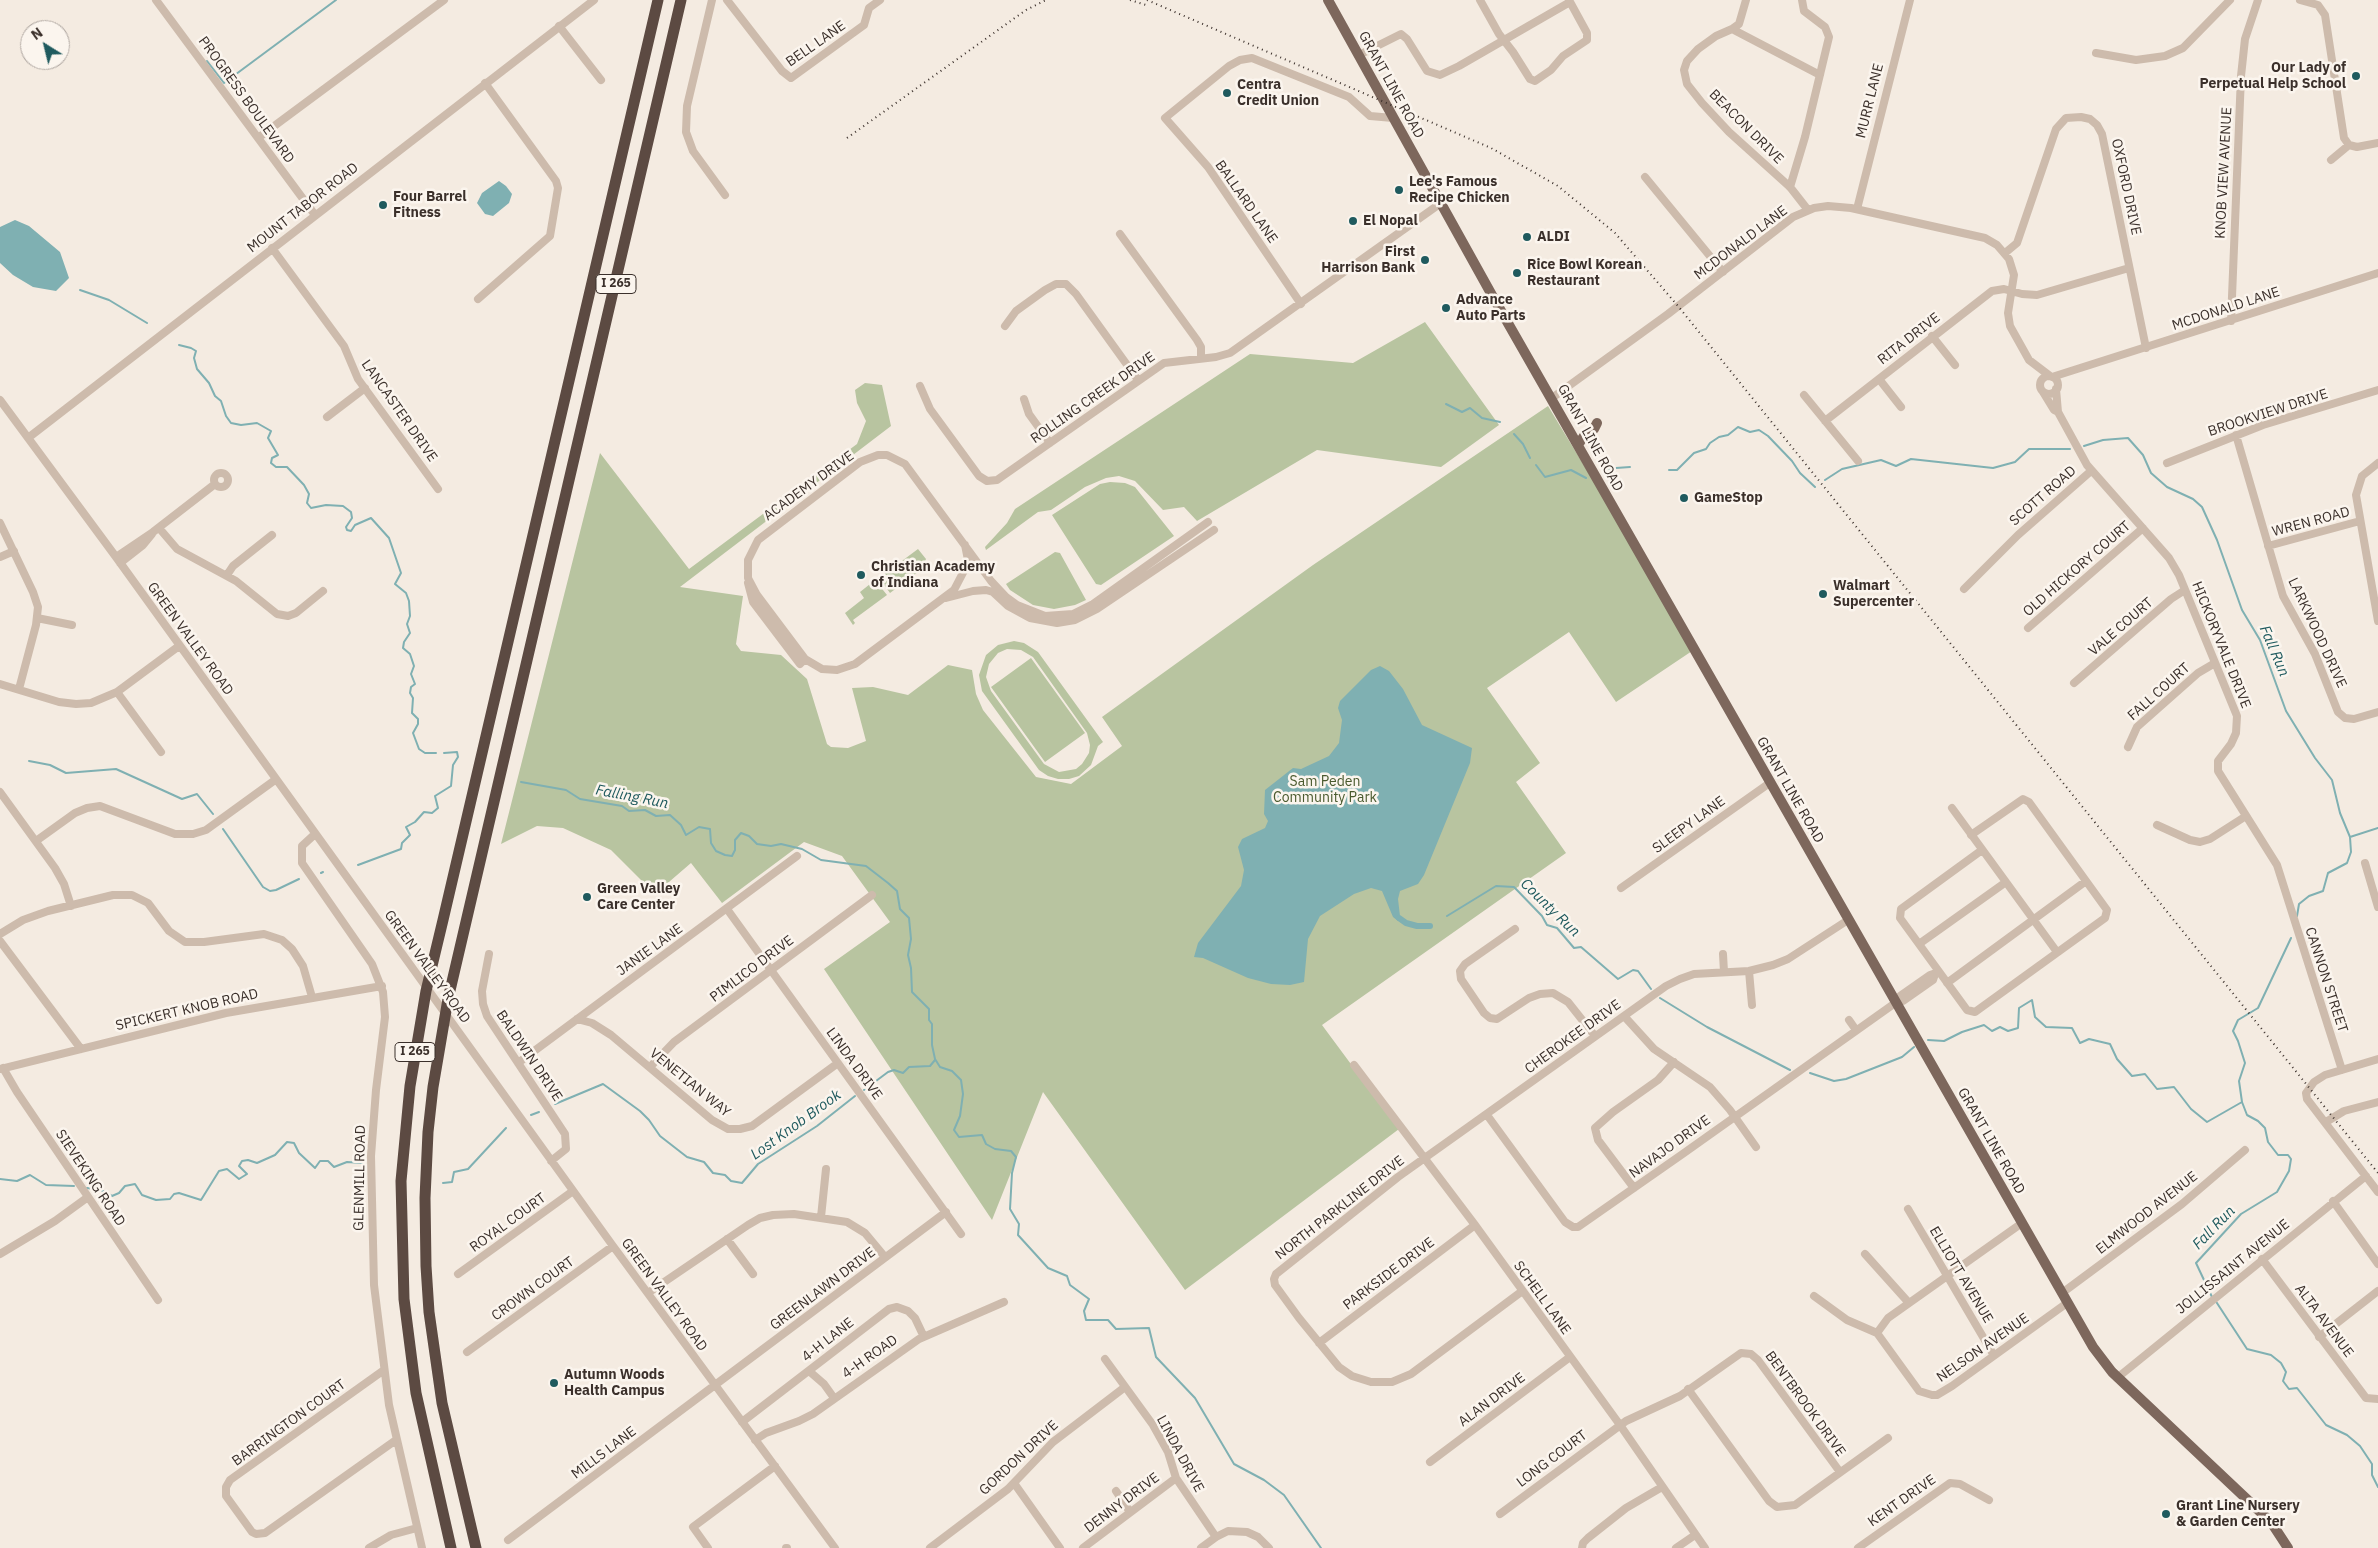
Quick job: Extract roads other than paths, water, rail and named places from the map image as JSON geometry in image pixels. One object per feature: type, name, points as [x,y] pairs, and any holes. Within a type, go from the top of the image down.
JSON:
[{"type":"highway","name":"I 265","points":[[452,1548],[416,1392],[404,1299],[401,1244],[401,1181],[410,1086],[436,946],[658,0]]},
{"type":"highway","name":"I 265","points":[[476,1548],[442,1403],[429,1312],[425,1198],[433,1087],[448,999],[681,0]]},
{"type":"main road","name":"GRANT LINE ROAD","points":[[1328,0],[1441,203],[1848,920],[1897,1001],[2067,1303],[2103,1363],[2270,1522],[2288,1548]]},
{"type":"main road","points":[[1578,445],[1586,432],[1594,430],[1597,423]]},
{"type":"street","name":"PROGRESS BOULEVARD","points":[[156,0],[316,215]]},
{"type":"street","points":[[258,138],[444,0]]},
{"type":"street","name":"MOUNT TABOR ROAD","points":[[28,438],[485,82],[594,0]]},
{"type":"street","points":[[712,0],[686,106],[686,132],[693,151],[725,195]]},
{"type":"street","name":"BELL LANE","points":[[728,0],[782,72],[790,78],[864,25],[869,8],[880,0]]},
{"type":"street","points":[[1359,54],[1401,34],[1407,39],[1427,70],[1440,75],[1454,69],[1503,39],[1569,1],[1587,33],[1587,40],[1563,56],[1540,79],[1530,80],[1503,39],[1480,0]]},
{"type":"street","points":[[1746,0],[1739,24],[1732,29],[1820,75]]},
{"type":"street","points":[[1790,187],[1820,75],[1829,33],[1825,26],[1806,15],[1802,6],[1802,0]]},
{"type":"street","name":"MURR LANE","points":[[1857,210],[1910,0]]},
{"type":"street","points":[[2096,53],[2136,60],[2165,56],[2183,48],[2230,0]]},
{"type":"street","name":"KNOB VIEW AVENUE","points":[[2231,320],[2242,76],[2247,28],[2258,0]]},
{"type":"street","points":[[2300,0],[2318,5],[2325,15],[2342,133],[2350,145]]},
{"type":"street","points":[[559,26],[601,80]]},
{"type":"street","name":"BEACON DRIVE","points":[[1732,29],[1716,36],[1690,56],[1684,65],[1685,79],[1702,103],[1729,132],[1790,187],[1808,210]]},
{"type":"street","name":"BALLARD LANE","points":[[1301,304],[1208,168],[1165,118],[1229,66],[1240,60],[1258,58],[1349,97],[1370,116],[1393,118]]},
{"type":"street","points":[[478,299],[550,236],[558,188],[556,181],[485,82]]},
{"type":"street","name":"OXFORD DRIVE","points":[[2006,253],[2017,243],[2056,129],[2066,118],[2081,116],[2094,122],[2102,134],[2146,348]]},
{"type":"street","points":[[2331,160],[2350,145],[2363,147],[2378,143]]},
{"type":"street","points":[[1645,177],[1723,272]]},
{"type":"street","name":"ROLLING CREEK DRIVE","points":[[920,386],[930,409],[982,479],[997,480],[1138,380],[1167,362],[1230,353],[1441,203]]},
{"type":"street","name":"MCDONALD LANE","points":[[1552,398],[1723,272],[1793,217],[1808,210],[1828,206],[1857,210],[1986,238],[2006,253]]},
{"type":"street","points":[[1120,234],[1197,340],[1201,347],[1201,358]]},
{"type":"street","name":"LANCASTER DRIVE","points":[[272,248],[344,346],[351,366],[365,388],[438,489]]},
{"type":"street","points":[[2006,253],[2014,274],[2008,313],[2010,326],[2042,388],[2052,393],[2057,388],[2056,381],[2029,360]]},
{"type":"street","name":"RITA DRIVE","points":[[1825,421],[1986,294],[1998,289],[2037,295],[2129,268]]},
{"type":"street","name":"MCDONALD LANE","points":[[2051,377],[2082,369],[2378,273]]},
{"type":"street","points":[[1005,326],[1016,311],[1039,294],[1056,284],[1066,284],[1076,294],[1138,380]]},
{"type":"street","points":[[1932,336],[1955,365]]},
{"type":"street","name":"MCDONALD LANE","points":[[2057,388],[2082,369]]},
{"type":"street","points":[[2042,388],[2044,377],[2051,377]]},
{"type":"street","points":[[1879,379],[1901,407]]},
{"type":"street","points":[[327,417],[365,388]]},
{"type":"street","name":"SCOTT ROAD","points":[[1964,589],[2010,541],[2092,471],[2042,388]]},
{"type":"street","name":"SCOTT ROAD","points":[[2057,388],[2058,412]]},
{"type":"street","name":"BROOKVIEW DRIVE","points":[[2167,463],[2236,435],[2378,390]]},
{"type":"street","points":[[1804,394],[1858,462]]},
{"type":"street","points":[[1024,399],[1029,414],[1050,443]]},
{"type":"street","name":"GREEN VALLEY ROAD","points":[[1,402],[118,560],[551,1161],[835,1548]]},
{"type":"street","name":"LARKWOOD DRIVE","points":[[2236,435],[2286,603],[2315,654],[2338,712],[2345,718],[2354,719],[2378,712]]},
{"type":"street","name":"ACADEMY DRIVE","points":[[965,544],[968,560],[963,585],[855,664],[837,670],[822,669],[802,661],[753,602],[748,578],[748,560],[758,540],[860,462],[878,455],[887,455],[905,464],[965,544],[998,588],[1017,605],[1030,611],[1051,616],[1073,614],[1094,603],[1208,522]]},
{"type":"street","points":[[2378,463],[2362,476],[2357,488],[2356,502],[2378,621]]},
{"type":"street","name":"HICKORYVALE DRIVE","points":[[2092,471],[2172,563],[2185,590],[2235,710],[2236,733],[2231,744],[2218,762],[2218,771],[2272,856],[2287,896]]},
{"type":"street","points":[[118,560],[215,484]]},
{"type":"street","name":"WREN ROAD","points":[[2268,546],[2360,521]]},
{"type":"street","points":[[0,523],[33,592],[38,607],[37,618],[19,689]]},
{"type":"street","name":"OLD HICKORY COURT","points":[[2028,628],[2143,528]]},
{"type":"street","points":[[156,530],[182,552],[227,575],[245,587],[272,611],[282,616],[296,613],[323,591]]},
{"type":"street","points":[[943,599],[986,590],[993,592],[1008,606],[1030,618],[1057,622],[1075,620],[1097,609],[1214,530]]},
{"type":"street","points":[[227,575],[233,566],[272,535]]},
{"type":"street","points":[[0,557],[14,551]]},
{"type":"street","points":[[959,595],[963,585],[987,584],[998,588]]},
{"type":"street","name":"VALE COURT","points":[[2074,683],[2171,599],[2185,590]]},
{"type":"street","points":[[37,618],[72,625]]},
{"type":"street","points":[[0,684],[59,702],[76,704],[100,700],[117,692],[179,646]]},
{"type":"street","name":"FALL COURT","points":[[2128,747],[2137,727],[2198,673],[2215,663]]},
{"type":"street","points":[[117,692],[161,752]]},
{"type":"street","points":[[36,841],[75,813],[100,806],[175,834],[193,834],[206,830],[275,780]]},
{"type":"street","name":"SLEEPY LANE","points":[[1621,888],[1770,782]]},
{"type":"street","points":[[0,792],[62,879],[71,906]]},
{"type":"street","points":[[1972,835],[2023,799],[2029,802],[2107,910],[2105,918],[1975,1012],[1967,1010],[1937,973],[1900,918],[1901,909],[1982,850]]},
{"type":"street","points":[[1952,808],[2057,952]]},
{"type":"street","points":[[2157,825],[2190,840],[2200,842],[2210,839],[2246,816]]},
{"type":"street","name":"GLENMILL ROAD","points":[[315,834],[302,846],[302,863],[368,958],[382,986],[385,1017],[374,1116],[370,1194],[374,1285],[384,1370],[396,1440],[422,1548]]},
{"type":"street","name":"JANIE LANE","points":[[518,1063],[797,856]]},
{"type":"street","points":[[2365,863],[2378,907]]},
{"type":"street","points":[[1947,983],[2086,881]]},
{"type":"street","points":[[1919,944],[2006,882]]},
{"type":"street","points":[[0,934],[28,917],[113,895],[132,894],[148,903],[169,931],[185,942],[204,942],[257,934],[277,937],[287,944],[300,960],[308,977],[312,997]]},
{"type":"street","name":"PIMLICO DRIVE","points":[[650,1067],[674,1042],[872,895]]},
{"type":"street","name":"CANNON STREET","points":[[2287,896],[2342,1070]]},
{"type":"street","name":"LINDA DRIVE","points":[[727,909],[961,1234]]},
{"type":"street","name":"CHEROKEE DRIVE","points":[[1425,1158],[1595,1036],[1680,979],[1702,973],[1750,971],[1788,959],[1848,920]]},
{"type":"street","points":[[1515,929],[1465,964],[1460,970],[1461,978],[1484,1013],[1490,1018],[1497,1019],[1529,998],[1540,994],[1553,993],[1568,1002],[1595,1036]]},
{"type":"street","points":[[0,941],[81,1048]]},
{"type":"street","name":"BALDWIN DRIVE","points":[[489,954],[482,991],[484,1010],[565,1134],[566,1149],[551,1161]]},
{"type":"street","points":[[1722,954],[1724,972]]},
{"type":"street","points":[[1750,971],[1752,1005]]},
{"type":"street","name":"NAVAJO DRIVE","points":[[1487,1115],[1568,1225],[1573,1227],[1583,1225],[1897,1001],[1900,996],[1930,975],[1937,973]]},
{"type":"street","name":"SPICKERT KNOB ROAD","points":[[2,1068],[226,1013],[382,986]]},
{"type":"street","points":[[1624,1016],[1644,1040],[1710,1087],[1756,1147]]},
{"type":"street","name":"VENETIAN WAY","points":[[578,1019],[601,1028],[717,1123],[728,1129],[752,1126],[838,1063]]},
{"type":"street","points":[[1849,1020],[1856,1030]]},
{"type":"street","points":[[2378,1059],[2317,1080],[2306,1091],[2306,1096],[2378,1192]]},
{"type":"street","points":[[1634,1188],[1598,1140],[1596,1128],[1613,1112],[1658,1080],[1674,1062]]},
{"type":"street","name":"SCHELL LANE","points":[[1354,1065],[1425,1158],[1521,1292],[1620,1425],[1705,1548]]},
{"type":"street","name":"SIEVEKING ROAD","points":[[2,1068],[158,1300]]},
{"type":"street","points":[[2326,1122],[2344,1111],[2378,1102]]},
{"type":"street","name":"ELMWOOD AVENUE","points":[[2062,1293],[2182,1204],[2245,1150]]},
{"type":"street","name":"NORTH PARKLINE DRIVE","points":[[1319,1343],[1275,1285],[1274,1279],[1276,1274],[1425,1158]]},
{"type":"street","points":[[821,1217],[826,1170]]},
{"type":"street","name":"JOLLISSAINT AVENUE","points":[[2117,1378],[2366,1176]]},
{"type":"street","name":"ROYAL COURT","points":[[458,1274],[573,1191]]},
{"type":"street","points":[[0,1254],[55,1221],[88,1197]]},
{"type":"street","points":[[2333,1201],[2378,1264]]},
{"type":"street","name":"ELLIOTT AVENUE","points":[[1908,1209],[1993,1354]]},
{"type":"street","name":"GREENLAWN DRIVE","points":[[715,1386],[946,1212]]},
{"type":"street","points":[[648,1293],[685,1266],[748,1225],[766,1216],[786,1214],[821,1217],[847,1222],[873,1241],[885,1257]]},
{"type":"street","points":[[1814,1296],[1847,1320],[1877,1333],[1888,1318],[2022,1223]]},
{"type":"street","name":"PARKSIDE DRIVE","points":[[1319,1343],[1474,1225]]},
{"type":"street","points":[[727,1240],[753,1274]]},
{"type":"street","name":"CROWN COURT","points":[[467,1352],[613,1246]]},
{"type":"street","points":[[1866,1254],[1909,1303]]},
{"type":"street","name":"ALTA AVENUE","points":[[2262,1259],[2366,1398],[2378,1399]]},
{"type":"street","points":[[1319,1343],[1343,1370],[1352,1376],[1371,1382],[1392,1382],[1411,1374],[1521,1292]]},
{"type":"street","points":[[2319,1337],[2378,1292]]},
{"type":"street","name":"4-H ROAD","points":[[755,1440],[776,1428],[799,1421],[905,1347],[1004,1302]]},
{"type":"street","name":"NELSON AVENUE","points":[[1877,1333],[1919,1391],[1932,1395],[1948,1389],[1993,1354],[2067,1303]]},
{"type":"street","name":"4-H LANE","points":[[742,1422],[881,1314],[893,1307],[900,1307],[908,1311],[915,1318],[924,1337]]},
{"type":"street","name":"BENTBROOK DRIVE","points":[[1620,1425],[1646,1410],[1664,1405],[1736,1356],[1750,1354],[1758,1360],[1840,1472]]},
{"type":"street","name":"ALAN DRIVE","points":[[1430,1462],[1570,1357]]},
{"type":"street","name":"LINDA DRIVE","points":[[1106,1359],[1161,1438],[1176,1478],[1216,1537]]},
{"type":"street","name":"BARRINGTON COURT","points":[[384,1370],[230,1480],[226,1487],[226,1496],[252,1532],[256,1534],[265,1533],[396,1440]]},
{"type":"street","points":[[809,1371],[824,1384],[834,1398]]},
{"type":"street","name":"MILLS LANE","points":[[508,1540],[715,1386]]},
{"type":"street","name":"GORDON DRIVE","points":[[930,1548],[989,1505],[1014,1483],[1053,1442],[1125,1387]]},
{"type":"street","points":[[1688,1389],[1769,1501],[1777,1507],[1795,1505],[1888,1438]]},
{"type":"street","name":"LONG COURT","points":[[1500,1514],[1620,1425]]},
{"type":"street","points":[[708,1548],[693,1527],[775,1466]]},
{"type":"street","name":"DENNY DRIVE","points":[[1082,1548],[1176,1478]]},
{"type":"street","points":[[1014,1483],[1060,1548]]},
{"type":"street","name":"KENT DRIVE","points":[[1858,1548],[1950,1484],[1960,1484],[1989,1500]]},
{"type":"street","points":[[1582,1548],[1582,1543],[1626,1508],[1662,1487]]},
{"type":"street","points":[[1116,1491],[1130,1512]]},
{"type":"street","points":[[369,1548],[391,1535],[417,1528]]},
{"type":"street","points":[[1201,1548],[1228,1531],[1247,1532],[1258,1538],[1269,1548]]},
{"type":"street","points":[[1676,1548],[1695,1535]]},
{"type":"water","points":[[499,181],[512,194],[509,203],[493,216],[485,214],[477,203],[482,193]]},
{"type":"water","points":[[15,220],[29,226],[60,252],[69,278],[56,291],[33,287],[13,275],[0,263],[0,227]]},
{"type":"water","points":[[1380,666],[1389,671],[1403,689],[1422,725],[1472,748],[1470,763],[1424,875],[1418,884],[1400,891],[1398,899],[1400,916],[1398,921],[1393,917],[1382,891],[1371,888],[1354,894],[1320,916],[1308,939],[1304,982],[1290,985],[1271,984],[1248,978],[1203,958],[1194,957],[1198,943],[1241,886],[1244,870],[1238,847],[1242,839],[1265,828],[1268,821],[1264,814],[1265,790],[1293,768],[1301,769],[1329,756],[1339,743],[1342,720],[1338,708],[1340,701],[1371,670]]},
{"type":"waterway","points":[[207,61],[224,83],[336,0]]},
{"type":"waterway","name":"Falling Run","points":[[80,290],[109,300],[147,323]]},
{"type":"waterway","name":"Falling Run","points":[[179,345],[196,351],[194,358],[197,369],[209,383],[215,396],[221,401],[226,416],[231,423],[241,425],[257,423],[271,431],[268,438],[278,455],[272,458],[271,463],[276,467],[287,467],[304,485],[309,494],[307,503],[311,508],[326,505],[343,506],[351,512],[352,518],[346,527],[347,530],[351,531],[355,525],[371,518],[389,538],[401,573],[395,584],[406,593],[409,601],[410,616],[407,624],[410,633],[404,642],[403,648],[410,654],[414,666],[411,674],[415,684],[411,687],[410,693],[413,698],[412,713],[418,719],[418,724],[413,733],[419,749],[425,753],[436,753]]},
{"type":"waterway","name":"Fall Run","points":[[1446,404],[1462,412],[1470,408],[1482,418],[1500,422]]},
{"type":"waterway","name":"Fall Run","points":[[1669,470],[1677,470],[1694,453],[1706,449],[1710,443],[1719,437],[1728,435],[1738,427],[1750,432],[1759,430],[1768,436],[1792,461],[1800,473],[1815,487]]},
{"type":"waterway","name":"Fall Run","points":[[1514,434],[1523,444],[1530,458]]},
{"type":"waterway","name":"Fall Run","points":[[2084,446],[2103,440],[2128,438],[2143,455],[2151,473],[2167,487],[2193,499],[2202,507],[2217,540],[2242,610],[2260,640],[2286,711],[2315,758],[2332,780],[2340,813],[2350,837],[2351,852],[2347,863],[2328,873],[2323,891],[2309,896],[2299,904],[2297,916]]},
{"type":"waterway","name":"Fall Run","points":[[1825,480],[1842,469],[1881,460],[1896,466],[1911,459],[1993,468],[2015,462],[2029,449],[2070,449]]},
{"type":"waterway","name":"Fall Run","points":[[1536,465],[1545,477],[1571,470],[1586,478]]},
{"type":"waterway","name":"Fall Run","points":[[1602,469],[1630,467]]},
{"type":"waterway","points":[[358,865],[401,849],[402,843],[410,835],[406,827],[415,822],[424,812],[432,813],[438,808],[435,796],[451,786],[453,765],[458,757],[457,752],[444,753]]},
{"type":"waterway","points":[[29,761],[50,765],[66,773],[116,769],[182,799],[197,794],[213,814]]},
{"type":"waterway","name":"Falling Run","points":[[521,782],[566,790],[580,799],[622,806],[629,811],[645,810],[656,816],[670,815],[681,825],[686,835],[699,827],[710,829],[711,843],[716,851],[725,855],[732,856],[735,850],[735,840],[741,833],[749,836],[757,844],[771,846],[781,844],[802,849],[821,860],[866,866],[897,891],[900,909],[909,918],[911,939],[908,955],[911,968],[912,992],[929,1009],[935,1059],[940,1067],[952,1071],[961,1080],[963,1094],[960,1116],[954,1130],[959,1137],[982,1135],[986,1144],[995,1149],[1011,1151],[1016,1157],[1012,1173],[1010,1209],[1019,1224],[1018,1235],[1048,1268],[1067,1276],[1070,1285],[1089,1299],[1084,1311],[1086,1320],[1108,1320],[1116,1329],[1149,1328],[1156,1357],[1195,1398],[1234,1464],[1264,1480],[1284,1495],[1321,1548]]},
{"type":"waterway","points":[[2350,837],[2378,828]]},
{"type":"waterway","points":[[223,829],[263,887],[270,891],[276,890],[299,879]]},
{"type":"waterway","name":"County Run","points":[[1447,916],[1496,886],[1514,887],[1542,916],[1547,925],[1557,928],[1574,948],[1581,947],[1618,979],[1633,970],[1638,971],[1651,989]]},
{"type":"waterway","name":"County Run","points":[[1399,918],[1406,923],[1417,926],[1430,926]]},
{"type":"waterway","name":"Fall Run","points":[[2212,1297],[2196,1263],[2241,1214],[2277,1192],[2289,1171],[2291,1159],[2288,1155],[2278,1155],[2268,1142],[2265,1128],[2258,1121],[2247,1115],[2242,1102],[2239,1081],[2245,1063],[2233,1031],[2238,1020],[2258,1008],[2291,938]]},
{"type":"waterway","name":"County Run","points":[[1660,998],[1707,1027],[1790,1070]]},
{"type":"waterway","name":"County Run","points":[[1928,1040],[1944,1041],[1962,1032],[1984,1025],[1992,1031],[2000,1027],[2008,1031],[2018,1028],[2019,1008],[2032,1000],[2035,1017],[2046,1027],[2072,1028],[2080,1043],[2089,1039],[2110,1044],[2117,1059],[2132,1076],[2145,1074],[2157,1089],[2174,1087],[2191,1109],[2207,1122],[2242,1102]]},
{"type":"waterway","name":"County Run","points":[[1810,1073],[1834,1081],[1846,1079],[1902,1057],[1914,1047]]},
{"type":"waterway","name":"Lost Knob Brook","points":[[864,1090],[888,1072],[894,1070],[903,1073],[909,1067],[930,1066],[935,1060]]},
{"type":"waterway","name":"Lost Knob Brook","points":[[555,1104],[603,1084],[640,1111],[660,1136],[687,1157],[704,1162],[713,1173],[725,1175],[731,1181],[742,1183],[758,1164],[817,1126],[855,1096]]},
{"type":"waterway","name":"Lost Knob Brook","points":[[531,1115],[539,1112]]},
{"type":"waterway","name":"Lost Knob Brook","points":[[443,1183],[452,1182],[454,1172],[468,1169],[506,1128]]},
{"type":"waterway","name":"Lost Knob Brook","points":[[87,1188],[101,1190],[112,1196],[119,1193],[125,1186],[135,1184],[142,1195],[156,1200],[170,1199],[174,1194],[179,1193],[201,1200],[219,1171],[227,1169],[239,1179],[247,1174],[239,1166],[242,1161],[248,1160],[257,1163],[275,1155],[287,1142],[294,1143],[299,1153],[315,1168],[320,1161],[328,1161],[334,1167],[347,1162],[363,1163]]},
{"type":"waterway","name":"Lost Knob Brook","points":[[0,1179],[17,1181],[30,1175],[46,1185],[74,1186]]},
{"type":"waterway","name":"Fall Run","points":[[2215,1300],[2247,1349],[2271,1355],[2281,1363],[2286,1372],[2283,1381],[2289,1389],[2297,1388],[2326,1425],[2347,1435],[2360,1446],[2372,1464],[2372,1475],[2378,1487]]},
{"type":"railway","points":[[847,138],[1026,10],[1046,0]]},
{"type":"railway","points":[[1130,0],[1149,6]]},
{"type":"railway","points":[[1147,0],[1491,148],[1558,186],[1615,233],[1678,306],[2378,1173]]},
{"type":"place","name":"Our Lady of Perpetual Help School","points":[[2356,76]]},
{"type":"place","name":"Centra Credit Union","points":[[1227,93]]},
{"type":"place","name":"Lee's Famous Recipe Chicken","points":[[1399,190]]},
{"type":"place","name":"Four Barrel Fitness","points":[[383,205]]},
{"type":"place","name":"El Nopal","points":[[1353,221]]},
{"type":"place","name":"ALDI","points":[[1527,237]]},
{"type":"place","name":"First Harrison Bank","points":[[1425,260]]},
{"type":"place","name":"Rice Bowl Korean Restaurant","points":[[1517,273]]},
{"type":"place","name":"Advance Auto Parts","points":[[1446,308]]},
{"type":"place","name":"GameStop","points":[[1684,498]]},
{"type":"place","name":"Christian Academy of Indiana","points":[[861,575]]},
{"type":"place","name":"Walmart Supercenter","points":[[1823,594]]},
{"type":"place","name":"Green Valley Care Center","points":[[587,897]]},
{"type":"place","name":"Autumn Woods Health Campus","points":[[554,1383]]},
{"type":"place","name":"Grant Line Nursery & Garden Center","points":[[2166,1514]]},
{"type":"park label","name":"Sam Peden Community Park","points":[[1325,790]]}]
